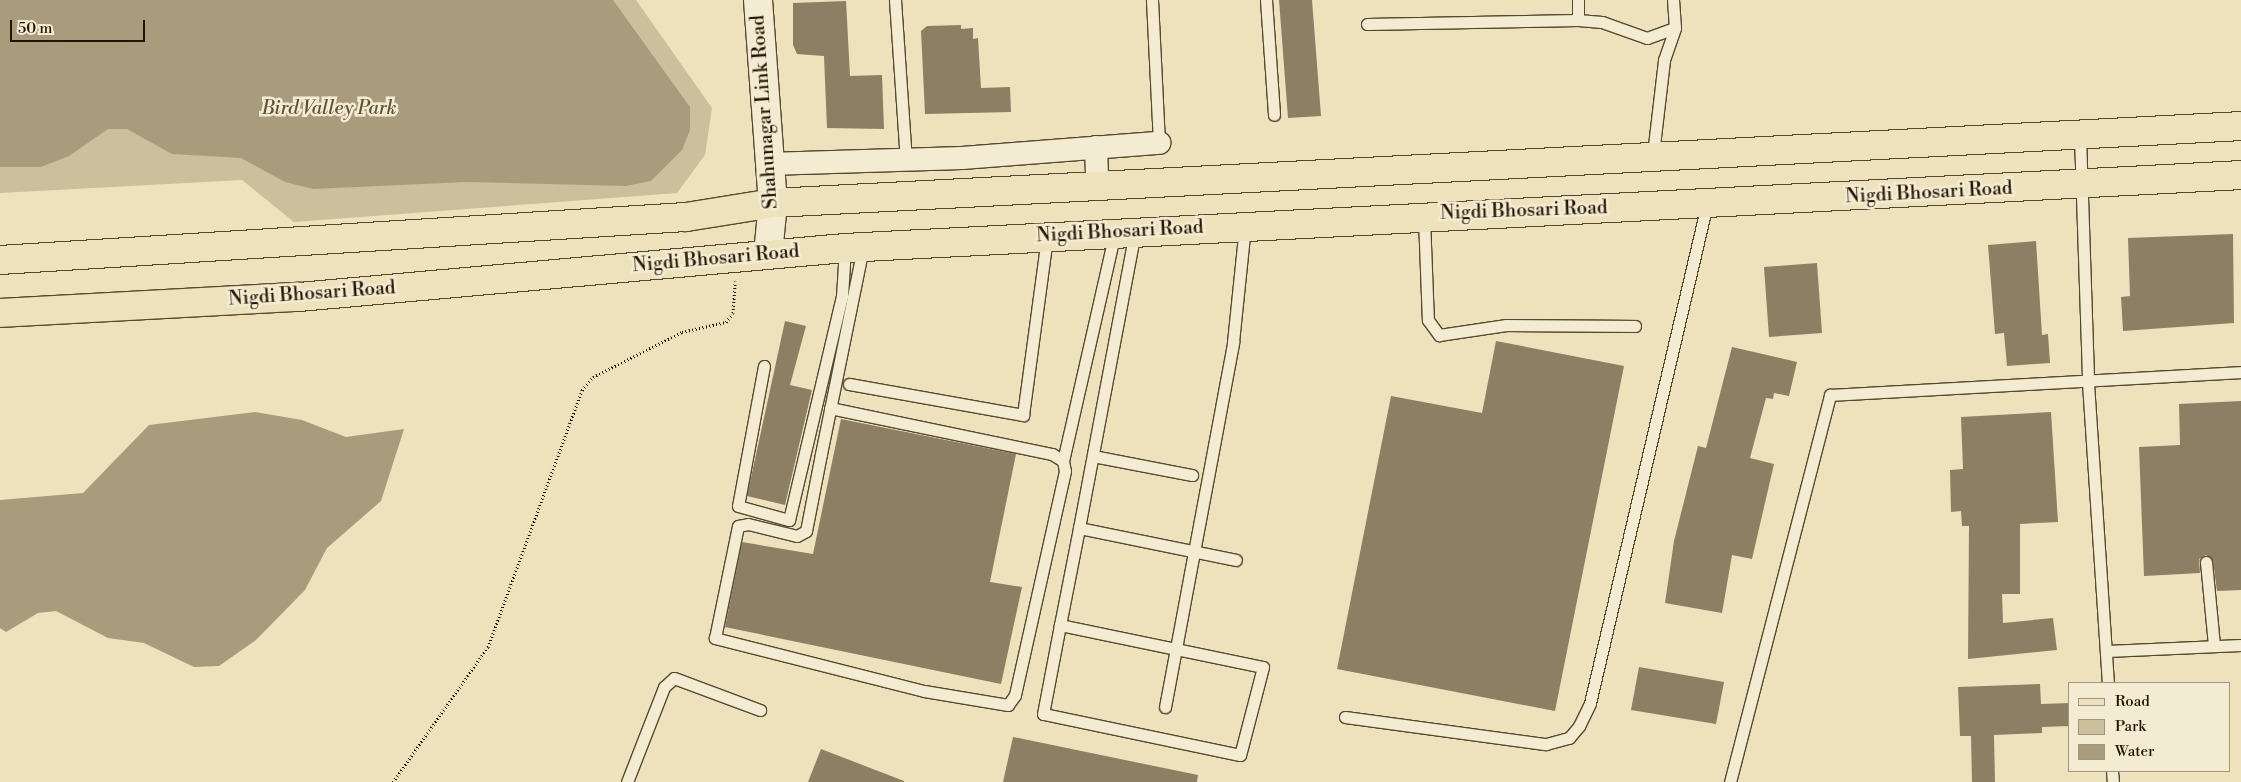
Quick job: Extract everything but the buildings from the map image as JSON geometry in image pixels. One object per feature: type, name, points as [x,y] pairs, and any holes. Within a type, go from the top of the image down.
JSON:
[{"type":"main road","points":[[0,260],[686,217],[773,203],[1653,154],[2080,136],[2241,126]]},
{"type":"main road","name":"Nigdi Bhosari Road","points":[[0,313],[299,297],[854,247],[1424,215],[1707,204],[2241,175]]},
{"type":"street","name":"Shahunagar Link Road","points":[[758,0],[768,164],[773,203],[768,254]]},
{"type":"street","points":[[768,164],[962,158],[1159,143]]},
{"type":"street","points":[[1096,147],[1097,185]]},
{"type":"street","points":[[962,158],[964,192]]},
{"type":"lane","points":[[895,0],[906,160]]},
{"type":"lane","points":[[1152,0],[1159,143]]},
{"type":"lane","points":[[1266,0],[1274,115]]},
{"type":"lane","points":[[1578,0],[1578,20]]},
{"type":"lane","points":[[1653,154],[1664,60],[1675,28],[1673,0]]},
{"type":"lane","points":[[1367,24],[1578,20],[1602,22],[1646,38],[1675,28]]},
{"type":"lane","points":[[2080,136],[2080,185],[2088,383],[2108,682]]},
{"type":"lane","points":[[1345,717],[1546,744],[1569,738],[1578,726],[1590,703],[1707,204]]},
{"type":"lane","points":[[1424,215],[1428,320],[1439,336],[1506,325],[1635,326]]},
{"type":"lane","points":[[1165,707],[1233,342],[1246,225]]},
{"type":"lane","points":[[1060,625],[1263,667],[1240,755],[1043,714],[1060,625],[1093,456],[1125,232]]},
{"type":"lane","points":[[854,247],[830,408],[806,532],[797,536],[748,524],[736,531],[714,631],[720,642],[924,691],[1008,705],[1014,695],[1065,471],[1063,461],[1125,232]]},
{"type":"lane","points":[[850,384],[1023,414],[1047,236]]},
{"type":"lane","points":[[764,366],[738,506],[789,520],[854,247]]},
{"type":"lane","points":[[1730,782],[1830,395],[2088,383],[2241,372]]},
{"type":"lane","points":[[830,408],[1052,454],[1063,461]]},
{"type":"lane","points":[[1093,456],[1192,475]]},
{"type":"lane","points":[[1079,528],[1236,560]]},
{"type":"lane","points":[[2206,562],[2214,645]]},
{"type":"lane","points":[[2107,651],[2241,645]]},
{"type":"lane","points":[[627,782],[664,687],[674,678],[760,710]]},
{"type":"path","points":[[394,782],[488,647],[582,390],[593,377],[682,332],[730,319],[736,257]]},
{"type":"green space","name":"Bird Valley Park","points":[[0,0],[636,0],[712,108],[705,155],[677,193],[294,222],[242,180],[0,193]]},
{"type":"water","name":"Bird Valley Park","points":[[0,0],[613,0],[690,107],[690,130],[682,150],[651,181],[626,186],[466,182],[313,189],[285,182],[241,158],[172,154],[127,129],[108,129],[69,156],[41,167],[0,167]]},
{"type":"water","points":[[255,412],[302,420],[346,437],[404,429],[381,501],[327,548],[305,590],[256,640],[219,666],[194,667],[144,643],[108,638],[56,611],[38,613],[6,632],[0,628],[0,500],[83,493],[149,425]]}]
